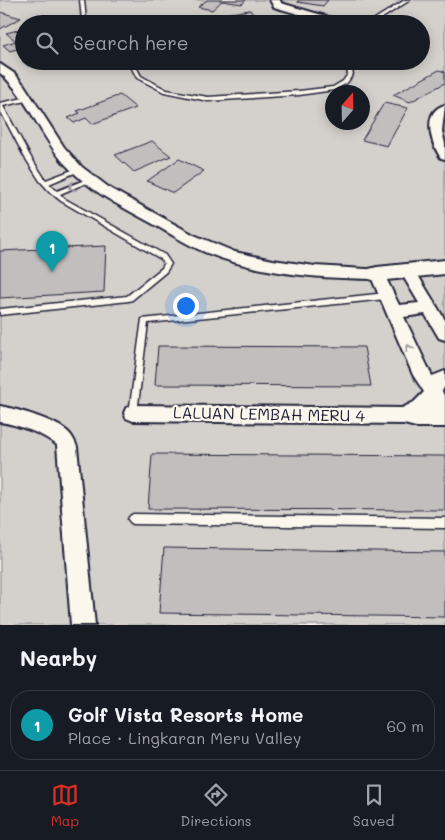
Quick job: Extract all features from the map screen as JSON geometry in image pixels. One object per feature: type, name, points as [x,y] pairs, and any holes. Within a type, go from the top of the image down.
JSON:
[{"type":"street","points":[[275,0],[277,5],[286,9],[309,15]]},
{"type":"street","points":[[0,67],[10,75],[28,99],[58,148],[77,170],[116,199],[210,249],[228,255],[295,268],[352,274],[377,274],[445,267]]},
{"type":"street","points":[[445,108],[439,113],[436,123],[439,148],[445,155]]},
{"type":"street","points":[[408,271],[445,334]]},
{"type":"street","points":[[377,274],[422,375],[437,388]]},
{"type":"street","points":[[393,312],[428,308]]},
{"type":"street","points":[[437,388],[436,401],[445,409]]},
{"type":"street","points":[[404,416],[421,407],[437,388]]},
{"type":"street","name":"LALUAN LEMBAH MERU 4","points":[[133,413],[404,416],[416,419],[445,419]]},
{"type":"street","points":[[0,414],[18,417],[58,435],[64,440],[67,447],[83,625]]},
{"type":"lane","points":[[82,0],[84,15]]},
{"type":"lane","points":[[384,15],[408,0]]},
{"type":"lane","points":[[135,70],[139,77],[166,91],[208,98],[299,93],[334,88],[345,82],[351,74],[349,70]]},
{"type":"lane","points":[[0,312],[129,298],[167,267],[168,264],[163,257],[56,194],[38,176],[0,105],[28,99]]},
{"type":"lane","points":[[45,183],[77,170]]},
{"type":"lane","points":[[56,194],[89,180]]},
{"type":"lane","points":[[133,413],[145,321],[386,296]]},
{"type":"lane","points":[[133,520],[445,523]]},
{"type":"shaded area","points":[[0,0],[445,0],[445,625],[0,625]]},
{"type":"building","points":[[207,0],[246,0],[242,4],[222,1],[212,10],[198,7]]},
{"type":"building","points":[[299,0],[328,0],[323,6],[297,2]]},
{"type":"building","points":[[250,10],[254,15],[217,15]]},
{"type":"building","points":[[0,12],[15,16],[15,21],[0,29]]},
{"type":"building","points":[[15,31],[15,40],[6,33]]},
{"type":"building","points":[[15,41],[15,50],[10,51],[3,45]]},
{"type":"building","points":[[439,70],[445,72],[445,83],[410,102],[393,95]]},
{"type":"building","points":[[120,95],[136,108],[92,124],[86,118],[74,123],[68,118],[80,113],[77,111]]},
{"type":"building","points":[[384,103],[408,108],[387,146],[362,140],[368,130],[370,130],[370,127]]},
{"type":"building","points":[[152,141],[171,156],[134,172],[115,155]]},
{"type":"building","points":[[179,159],[204,171],[173,193],[147,181]]},
{"type":"building","points":[[106,246],[104,292],[0,298],[0,251]]},
{"type":"building","points":[[158,346],[364,347],[371,386],[155,385]]},
{"type":"building","points":[[152,454],[445,456],[445,510],[148,509]]},
{"type":"building","points":[[164,548],[445,552],[445,617],[159,613]]},
{"type":"place","name":"Golf Vista Resorts Home","points":[[52,272]]}]
